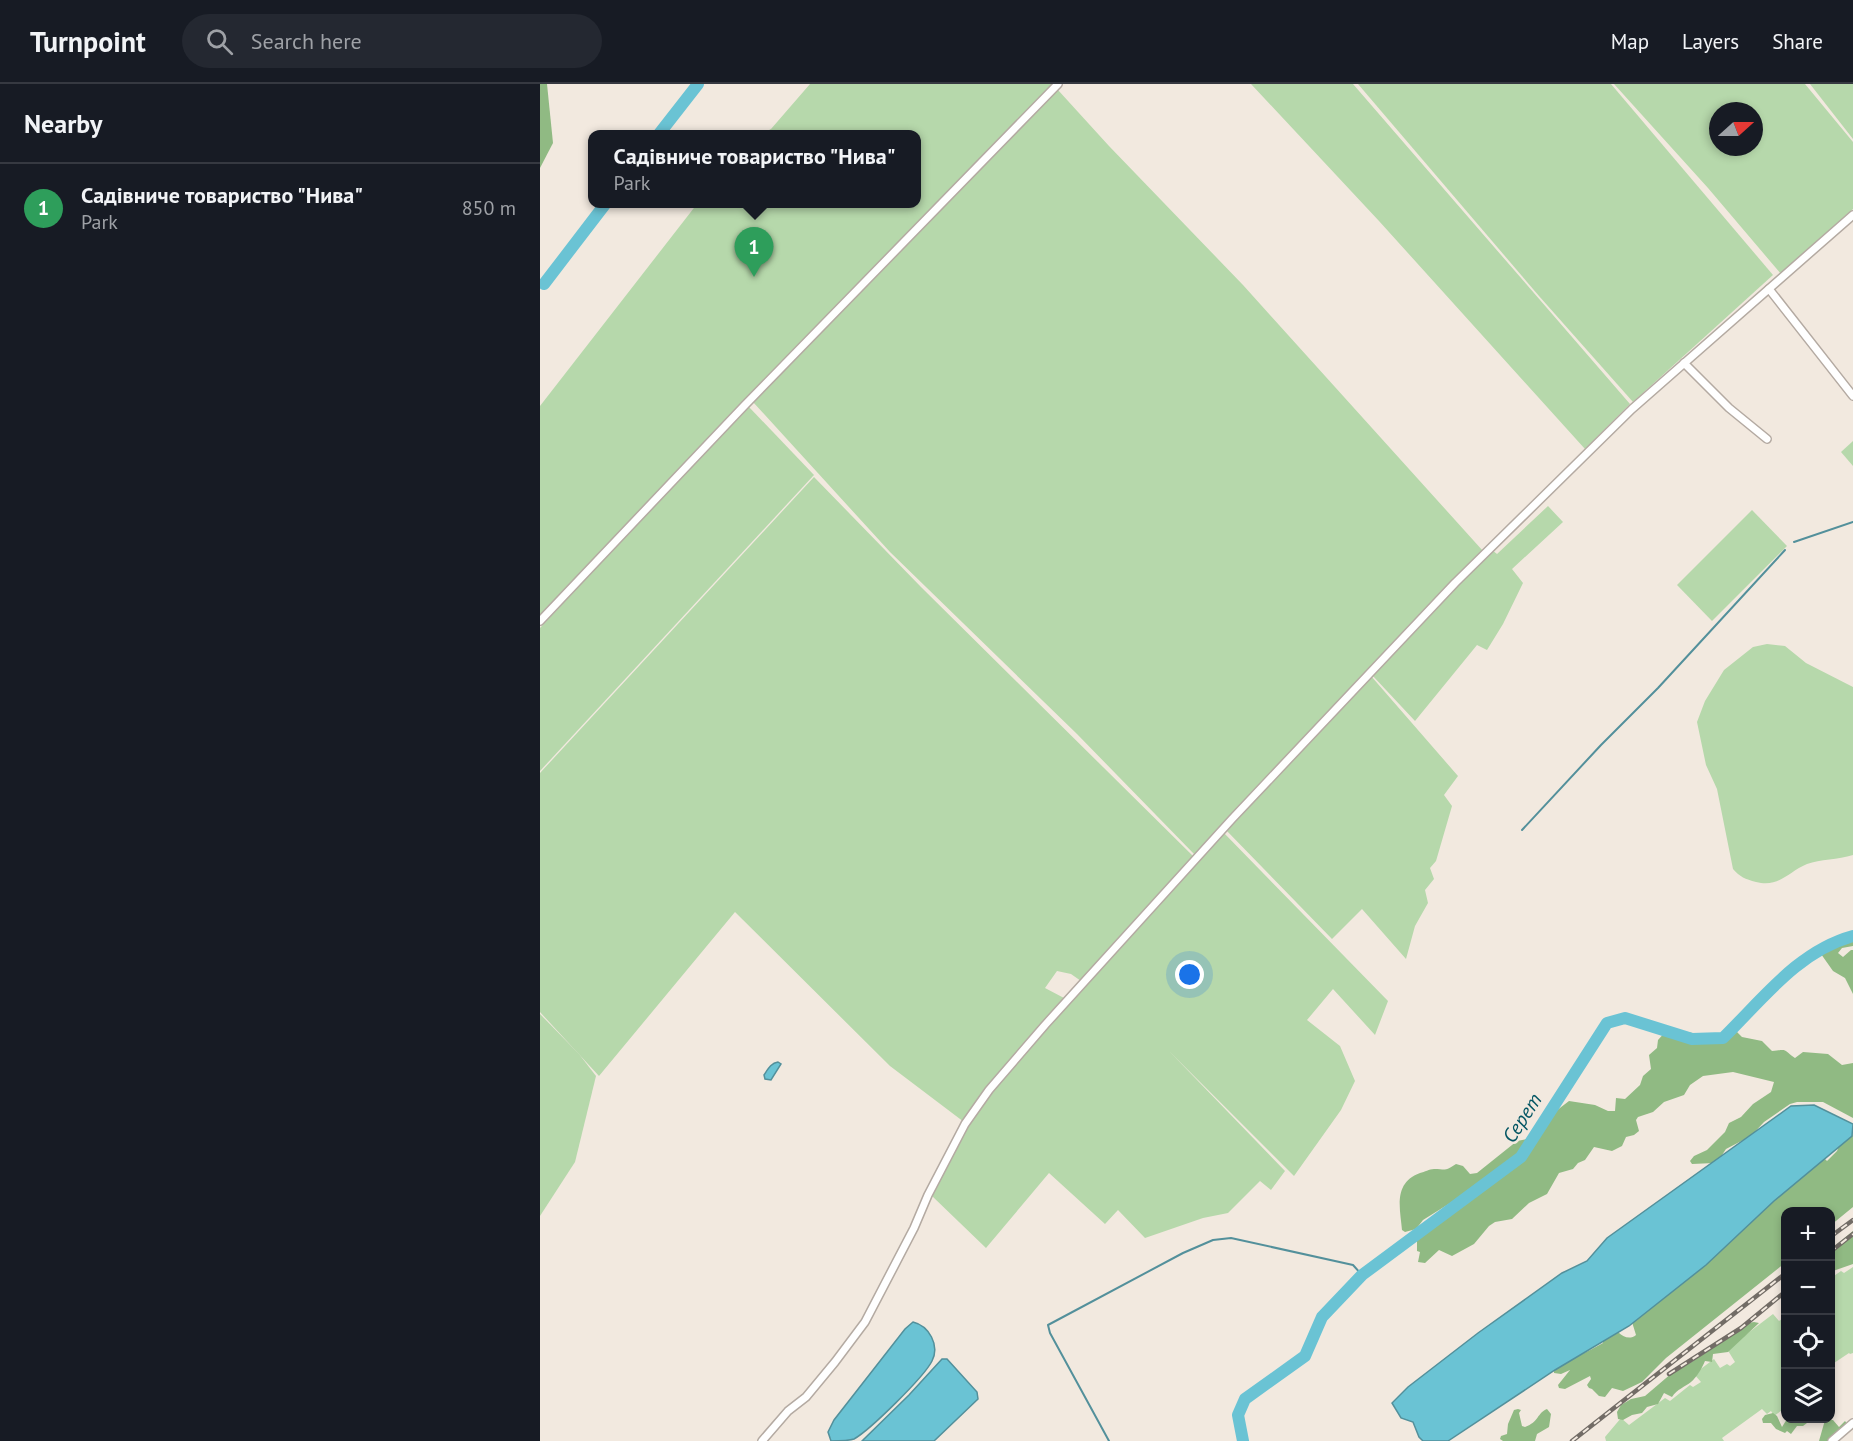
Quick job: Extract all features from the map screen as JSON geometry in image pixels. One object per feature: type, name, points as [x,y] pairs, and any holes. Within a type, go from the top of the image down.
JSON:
[{"type":"street","points":[[540,621],[744,406],[1058,84]]},
{"type":"street","points":[[762,1441],[788,1411],[806,1397],[865,1322],[965,1124],[989,1090],[1045,1025],[1232,819],[1455,583],[1620,421],[1853,215]]},
{"type":"street","points":[[1769,289],[1853,396]]},
{"type":"street","points":[[1684,363],[1729,408],[1767,439]]},
{"type":"street","points":[[1832,1441],[1853,1423]]},
{"type":"green space","points":[[540,84],[547,84],[553,143],[540,168]]},
{"type":"green space","points":[[810,84],[1054,84],[540,619],[540,406],[694,208],[921,208],[921,130],[769,130]]},
{"type":"green space","points":[[1251,84],[1353,84],[1630,404],[1585,449],[1379,221]]},
{"type":"green space","points":[[1358,84],[1611,84],[1773,275],[1633,402]]},
{"type":"green space","points":[[1614,84],[1805,84],[1853,142],[1853,209],[1781,274],[1708,188]]},
{"type":"green space","points":[[1810,84],[1853,84],[1853,139]]},
{"type":"green space","points":[[1058,90],[1243,285],[1483,551],[1195,855],[1077,734],[890,552],[753,402]]},
{"type":"green space","points":[[749,407],[814,475],[540,771],[540,628]]},
{"type":"green space","points":[[1853,441],[1853,466],[1841,452]]},
{"type":"green space","points":[[814,477],[921,587],[1194,857],[1081,981],[1071,974],[1057,971],[1045,988],[1064,998],[964,1122],[890,1066],[735,912],[599,1076],[540,1012],[540,773]]},
{"type":"green space","points":[[1548,506],[1563,522],[1512,569],[1523,583],[1487,650],[1477,645],[1415,721],[1372,675],[1492,550],[1497,554]]},
{"type":"green space","points":[[1752,510],[1787,546],[1712,621],[1677,585]]},
{"type":"green space","points":[[1767,644],[1785,646],[1806,663],[1853,687],[1853,855],[1807,864],[1771,883],[1746,879],[1733,869],[1717,789],[1706,765],[1697,722],[1705,701],[1724,670],[1753,647]]},
{"type":"green space","points":[[1371,676],[1458,776],[1444,795],[1452,806],[1436,861],[1430,868],[1434,879],[1425,890],[1428,903],[1415,926],[1406,959],[1362,909],[1332,939],[1225,829]]},
{"type":"green space","points":[[1223,832],[1388,1001],[1375,1035],[1333,989],[1307,1020],[1340,1046],[1355,1081],[1341,1110],[1294,1176],[1169,1051],[1285,1171],[1271,1190],[1260,1181],[1228,1213],[1203,1218],[1145,1238],[1118,1210],[1105,1224],[1049,1173],[986,1248],[932,1196],[960,1136],[985,1099],[1093,974]]},
{"type":"green space","points":[[1853,931],[1853,946],[1842,948],[1838,953],[1843,957],[1853,950],[1853,994],[1845,978],[1833,971],[1821,954],[1827,946]]},
{"type":"green space","points":[[540,1014],[579,1054],[596,1076],[575,1162],[540,1216]]},
{"type":"green space","points":[[1667,1030],[1709,1037],[1737,1032],[1742,1037],[1762,1041],[1772,1051],[1785,1050],[1795,1058],[1803,1052],[1828,1054],[1842,1065],[1853,1063],[1853,1118],[1823,1102],[1790,1104],[1764,1122],[1751,1136],[1726,1149],[1714,1163],[1692,1164],[1690,1161],[1694,1156],[1707,1150],[1725,1132],[1729,1123],[1741,1117],[1753,1104],[1771,1092],[1774,1082],[1733,1072],[1703,1076],[1690,1085],[1684,1095],[1664,1102],[1653,1112],[1638,1117],[1636,1120],[1639,1131],[1626,1137],[1622,1146],[1612,1151],[1594,1147],[1585,1160],[1573,1169],[1559,1173],[1547,1194],[1529,1203],[1512,1219],[1495,1222],[1489,1226],[1474,1244],[1452,1256],[1439,1250],[1425,1263],[1418,1262],[1420,1252],[1417,1251],[1417,1241],[1421,1235],[1467,1199],[1471,1190],[1423,1220],[1416,1229],[1405,1232],[1402,1230],[1400,1197],[1411,1177],[1430,1169],[1447,1169],[1456,1164],[1463,1166],[1470,1174],[1477,1173],[1517,1141],[1527,1139],[1528,1142],[1505,1167],[1505,1171],[1523,1158],[1543,1124],[1569,1101],[1615,1111],[1616,1098],[1625,1099],[1640,1085],[1643,1076],[1651,1069],[1649,1055],[1657,1048],[1658,1040]]},
{"type":"green space","points":[[1853,1134],[1853,1207],[1835,1222],[1835,1207],[1781,1207],[1781,1266],[1666,1358],[1642,1382],[1623,1391],[1612,1388],[1605,1397],[1599,1396],[1589,1388],[1587,1385],[1591,1379],[1590,1376],[1565,1389],[1559,1388],[1558,1385],[1570,1370],[1561,1374],[1554,1373],[1554,1370],[1603,1343],[1603,1336],[1618,1332],[1627,1337],[1636,1335],[1632,1322],[1818,1162],[1825,1159],[1827,1161],[1837,1151],[1841,1141]]},
{"type":"green space","points":[[1853,1231],[1853,1264],[1835,1270],[1835,1246]]},
{"type":"green space","points":[[1853,1267],[1853,1353],[1849,1353],[1835,1362],[1835,1275],[1841,1271],[1844,1273]]},
{"type":"green space","points":[[1773,1314],[1779,1321],[1781,1320],[1781,1411],[1774,1416],[1771,1411],[1767,1414],[1762,1409],[1722,1438],[1724,1441],[1606,1441],[1605,1437],[1621,1418],[1629,1425],[1665,1398],[1670,1401],[1690,1385],[1693,1387],[1701,1382],[1694,1374],[1714,1359],[1720,1368],[1727,1364],[1730,1366],[1735,1362],[1727,1349]]},
{"type":"green space","points":[[1748,1323],[1759,1323],[1728,1352],[1713,1354],[1712,1362],[1705,1361],[1693,1380],[1672,1397],[1664,1393],[1658,1404],[1647,1407],[1642,1413],[1623,1420],[1618,1419],[1617,1412],[1621,1405],[1631,1399],[1645,1396],[1679,1367],[1690,1363]]},
{"type":"green space","points":[[1547,1409],[1551,1414],[1549,1427],[1537,1434],[1535,1441],[1503,1441],[1500,1439],[1501,1436],[1507,1434],[1508,1424],[1514,1410],[1521,1410],[1519,1413],[1522,1426],[1525,1427],[1533,1423]]},
{"type":"green space","points":[[1773,1413],[1782,1427],[1784,1423],[1807,1423],[1797,1426],[1791,1434],[1787,1431],[1785,1433],[1776,1429],[1771,1423],[1763,1423],[1762,1419],[1765,1415]]},
{"type":"green space","points":[[1845,1421],[1848,1425],[1836,1433],[1831,1441],[1819,1441],[1824,1423],[1835,1422],[1839,1427]]},
{"type":"water","points":[[778,1062],[781,1064],[771,1080],[765,1079],[764,1075],[768,1069]]},
{"type":"water","points":[[1814,1105],[1853,1124],[1852,1136],[1774,1201],[1706,1265],[1629,1326],[1555,1370],[1448,1441],[1423,1441],[1413,1422],[1401,1418],[1392,1403],[1408,1387],[1478,1333],[1562,1273],[1587,1261],[1607,1238],[1791,1106]]},
{"type":"water","points":[[913,1322],[928,1332],[934,1343],[934,1355],[927,1369],[896,1403],[862,1434],[852,1440],[831,1441],[828,1432],[834,1420],[905,1329]]},
{"type":"water","points":[[942,1359],[947,1359],[977,1392],[978,1399],[934,1441],[862,1441],[909,1395]]},
{"type":"waterway","points":[[662,130],[698,84]]},
{"type":"waterway","points":[[544,284],[602,208]]},
{"type":"waterway","points":[[1794,542],[1853,522]]},
{"type":"waterway","points":[[1522,830],[1658,688],[1785,550]]},
{"type":"waterway","name":"Серет","points":[[1243,1441],[1238,1415],[1245,1399],[1305,1356],[1322,1317],[1362,1275],[1521,1157],[1607,1023],[1625,1018],[1692,1039],[1723,1038],[1782,978],[1798,965],[1833,943],[1853,936]]},
{"type":"waterway","points":[[1109,1441],[1050,1333],[1048,1325],[1183,1253],[1213,1240],[1231,1238],[1353,1265],[1362,1275]]},
{"type":"railway","points":[[1835,1233],[1853,1220]]},
{"type":"railway","points":[[1835,1248],[1853,1234]]},
{"type":"railway","points":[[1572,1441],[1781,1277]]},
{"type":"railway","points":[[1669,1374],[1741,1328],[1781,1295]]},
{"type":"place","name":"Садівниче товариство \"Нива\"","points":[[754,277]]}]
